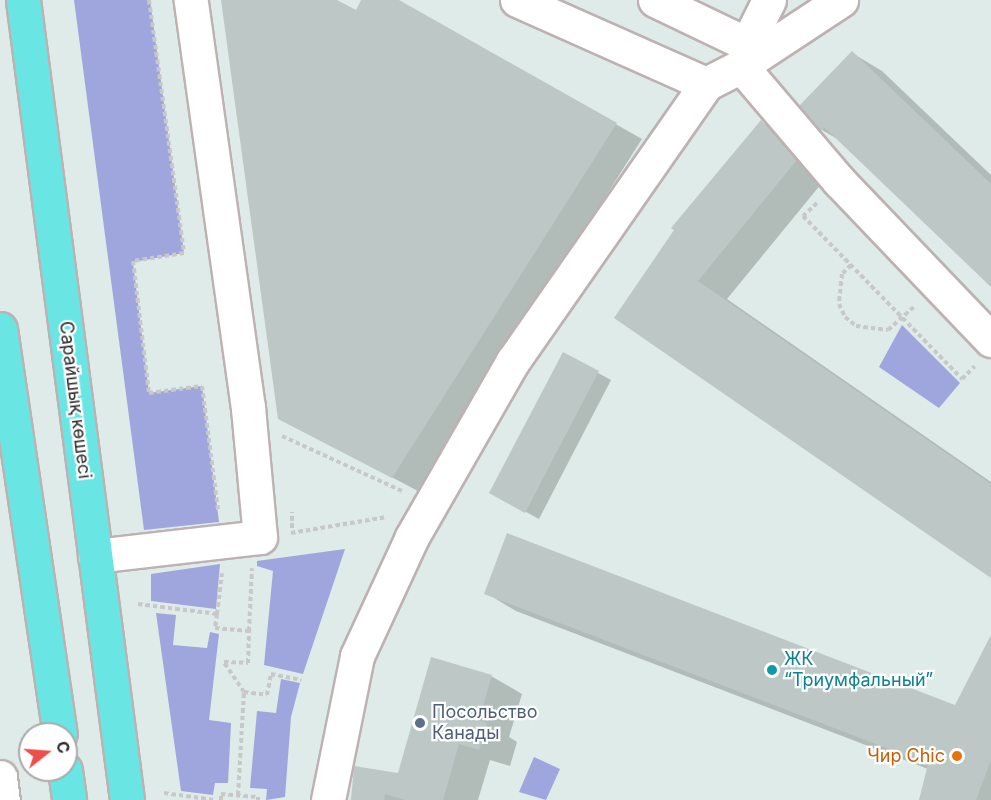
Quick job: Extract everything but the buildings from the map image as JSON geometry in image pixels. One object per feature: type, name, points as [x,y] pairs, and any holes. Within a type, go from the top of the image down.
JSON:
[{"type":"main road","name":"Сарайшық көшесі","points":[[23,0],[127,800]]},
{"type":"main road","points":[[0,329],[58,722]]},
{"type":"main road","points":[[67,782],[69,800]]},
{"type":"lane","points":[[95,556],[260,537],[248,408],[191,0]]},
{"type":"lane","points":[[517,0],[706,84]]},
{"type":"lane","points":[[655,0],[747,44],[770,0]]},
{"type":"lane","points":[[328,800],[357,656],[412,537],[513,361],[706,84],[741,66],[840,0]]},
{"type":"lane","points":[[741,66],[984,352]]},
{"type":"lane","points":[[0,777],[3,800]]},
{"type":"path","points":[[149,0],[184,253],[133,261],[149,393],[202,387],[219,522]]},
{"type":"path","points":[[839,181],[803,216],[962,379],[984,352]]},
{"type":"path","points":[[850,265],[842,274],[838,290],[845,317],[873,331],[888,330],[918,303]]},
{"type":"path","points":[[284,446],[282,435],[403,492]]},
{"type":"path","points":[[285,543],[293,524],[291,502]]},
{"type":"path","points":[[289,533],[393,516]]},
{"type":"path","points":[[238,795],[244,692],[224,662],[248,663],[253,557]]},
{"type":"path","points":[[224,561],[215,628],[249,631]]},
{"type":"path","points":[[138,604],[217,614]]},
{"type":"path","points":[[244,692],[267,695],[271,674],[301,680]]},
{"type":"path","points":[[164,793],[215,800]]},
{"type":"path","points":[[221,800],[221,794],[258,797],[258,800]]},
{"type":"shaded area","points":[[74,0],[150,0],[184,253],[133,262],[149,393],[202,386],[219,522],[144,530]]},
{"type":"shaded area","points":[[902,325],[960,383],[939,408],[879,367]]},
{"type":"shaded area","points":[[345,549],[303,674],[264,665],[273,571],[257,566],[257,561]]},
{"type":"shaded area","points":[[220,564],[216,609],[151,601],[151,574]]},
{"type":"shaded area","points":[[156,613],[176,615],[173,645],[207,648],[210,632],[219,634],[209,720],[231,723],[228,783],[215,783],[213,795],[181,791]]},
{"type":"shaded area","points":[[281,679],[300,683],[291,717],[285,797],[266,800],[267,789],[250,788],[257,711],[276,713]]},
{"type":"shaded area","points":[[534,757],[560,769],[546,800],[519,792]]},
{"type":"place","name":"ЖК “Триумфальный”","points":[[772,670]]},
{"type":"place","name":"Посольство Канады","points":[[420,723]]},
{"type":"place","name":"Чир Chic","points":[[957,756]]}]
